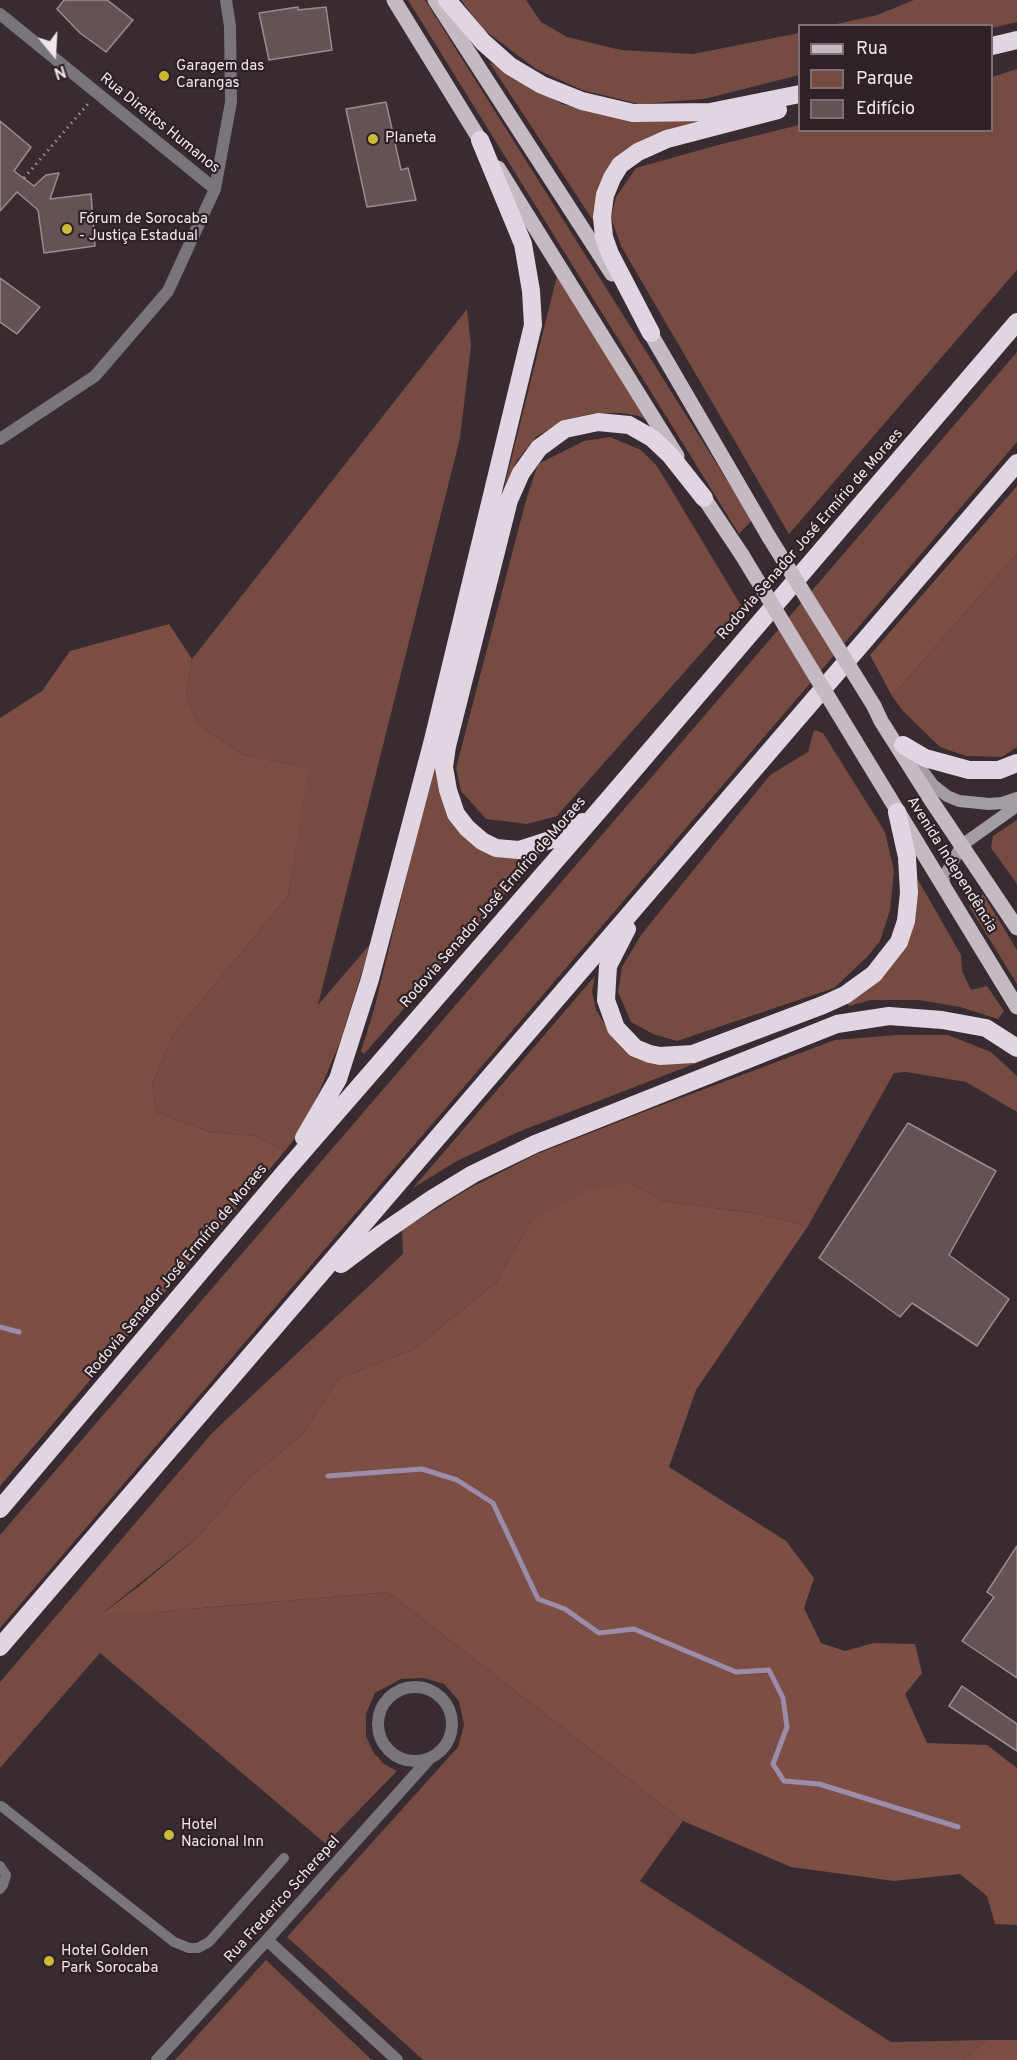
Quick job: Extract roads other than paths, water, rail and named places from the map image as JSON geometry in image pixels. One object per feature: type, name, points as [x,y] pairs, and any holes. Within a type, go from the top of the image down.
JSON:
[{"type":"highway","points":[[447,0],[483,42],[510,66],[542,85],[582,101],[633,113],[710,112],[798,94]]},
{"type":"highway","points":[[993,46],[1017,40]]},
{"type":"highway","points":[[993,57],[1017,50]]},
{"type":"highway","points":[[651,333],[610,254],[604,237],[602,217],[605,195],[620,165],[638,152],[668,139],[798,106]]},
{"type":"highway","points":[[284,1173],[338,1079],[370,979],[436,728],[533,325],[531,291],[523,244],[480,140]]},
{"type":"highway","name":"Rodovia Senador José Ermírio de Moraes","points":[[0,1509],[284,1173],[595,815],[1017,322]]},
{"type":"highway","points":[[595,815],[550,840],[519,850],[496,848],[482,841],[467,828],[456,813],[448,790],[444,767],[447,746],[509,500],[521,473],[539,448],[565,429],[598,422],[629,425],[652,438],[670,455],[704,498]]},
{"type":"highway","points":[[0,1647],[1017,463]]},
{"type":"highway","points":[[903,745],[925,758],[969,771],[999,770],[1017,763]]},
{"type":"highway","points":[[642,900],[608,966],[606,1000],[616,1028],[635,1048],[660,1056],[693,1054],[831,1002],[874,974],[899,942],[906,921],[909,893],[907,857],[897,812]]},
{"type":"highway","points":[[309,1289],[381,1234],[473,1174],[535,1144],[837,1024],[889,1016],[942,1020],[986,1028],[1017,1048]]},
{"type":"main road","name":"Avenida Independência","points":[[394,0],[704,498],[742,555],[1017,1007]]},
{"type":"main road","name":"Avenida Independência","points":[[435,0],[651,333],[769,537],[962,845],[1017,928]]},
{"type":"main road","points":[[876,709],[933,785],[947,796],[976,804],[1002,803],[1017,798]]},
{"type":"main road","points":[[945,886],[944,879],[962,845],[1017,806]]},
{"type":"street","points":[[0,439],[95,376],[168,291],[215,189],[231,102],[230,26],[226,0]]},
{"type":"street","name":"Rua Direitos Humanos","points":[[0,14],[215,189]]},
{"type":"street","name":"Rua Frederico Scherepel","points":[[157,2060],[430,1758],[441,1751],[448,1741],[452,1730],[452,1718],[448,1706],[440,1697],[430,1690],[418,1688],[406,1689],[394,1694],[383,1707],[378,1725],[380,1737],[390,1752],[406,1761],[430,1758]]},
{"type":"street","points":[[267,1940],[397,2060]]},
{"type":"lane","points":[[0,1806],[174,1942],[189,1948],[198,1948],[209,1942],[284,1858]]},
{"type":"lane","points":[[0,1866],[6,1875],[0,1889]]},
{"type":"waterway","points":[[0,1327],[19,1332]]},
{"type":"waterway","points":[[328,1476],[422,1469],[457,1480],[493,1503],[538,1599],[565,1609],[599,1633],[634,1629],[736,1672],[769,1670],[783,1698],[787,1727],[773,1764],[784,1781],[819,1784],[958,1827]]},
{"type":"place","name":"Garagem das Carangas","points":[[164,76]]},
{"type":"place","name":"Planeta","points":[[373,139]]},
{"type":"place","name":"Fórum de Sorocaba - Justiça Estadual","points":[[67,229]]},
{"type":"place","name":"Hotel Nacional Inn","points":[[169,1835]]},
{"type":"place","name":"Hotel Golden Park Sorocaba","points":[[49,1961]]}]
